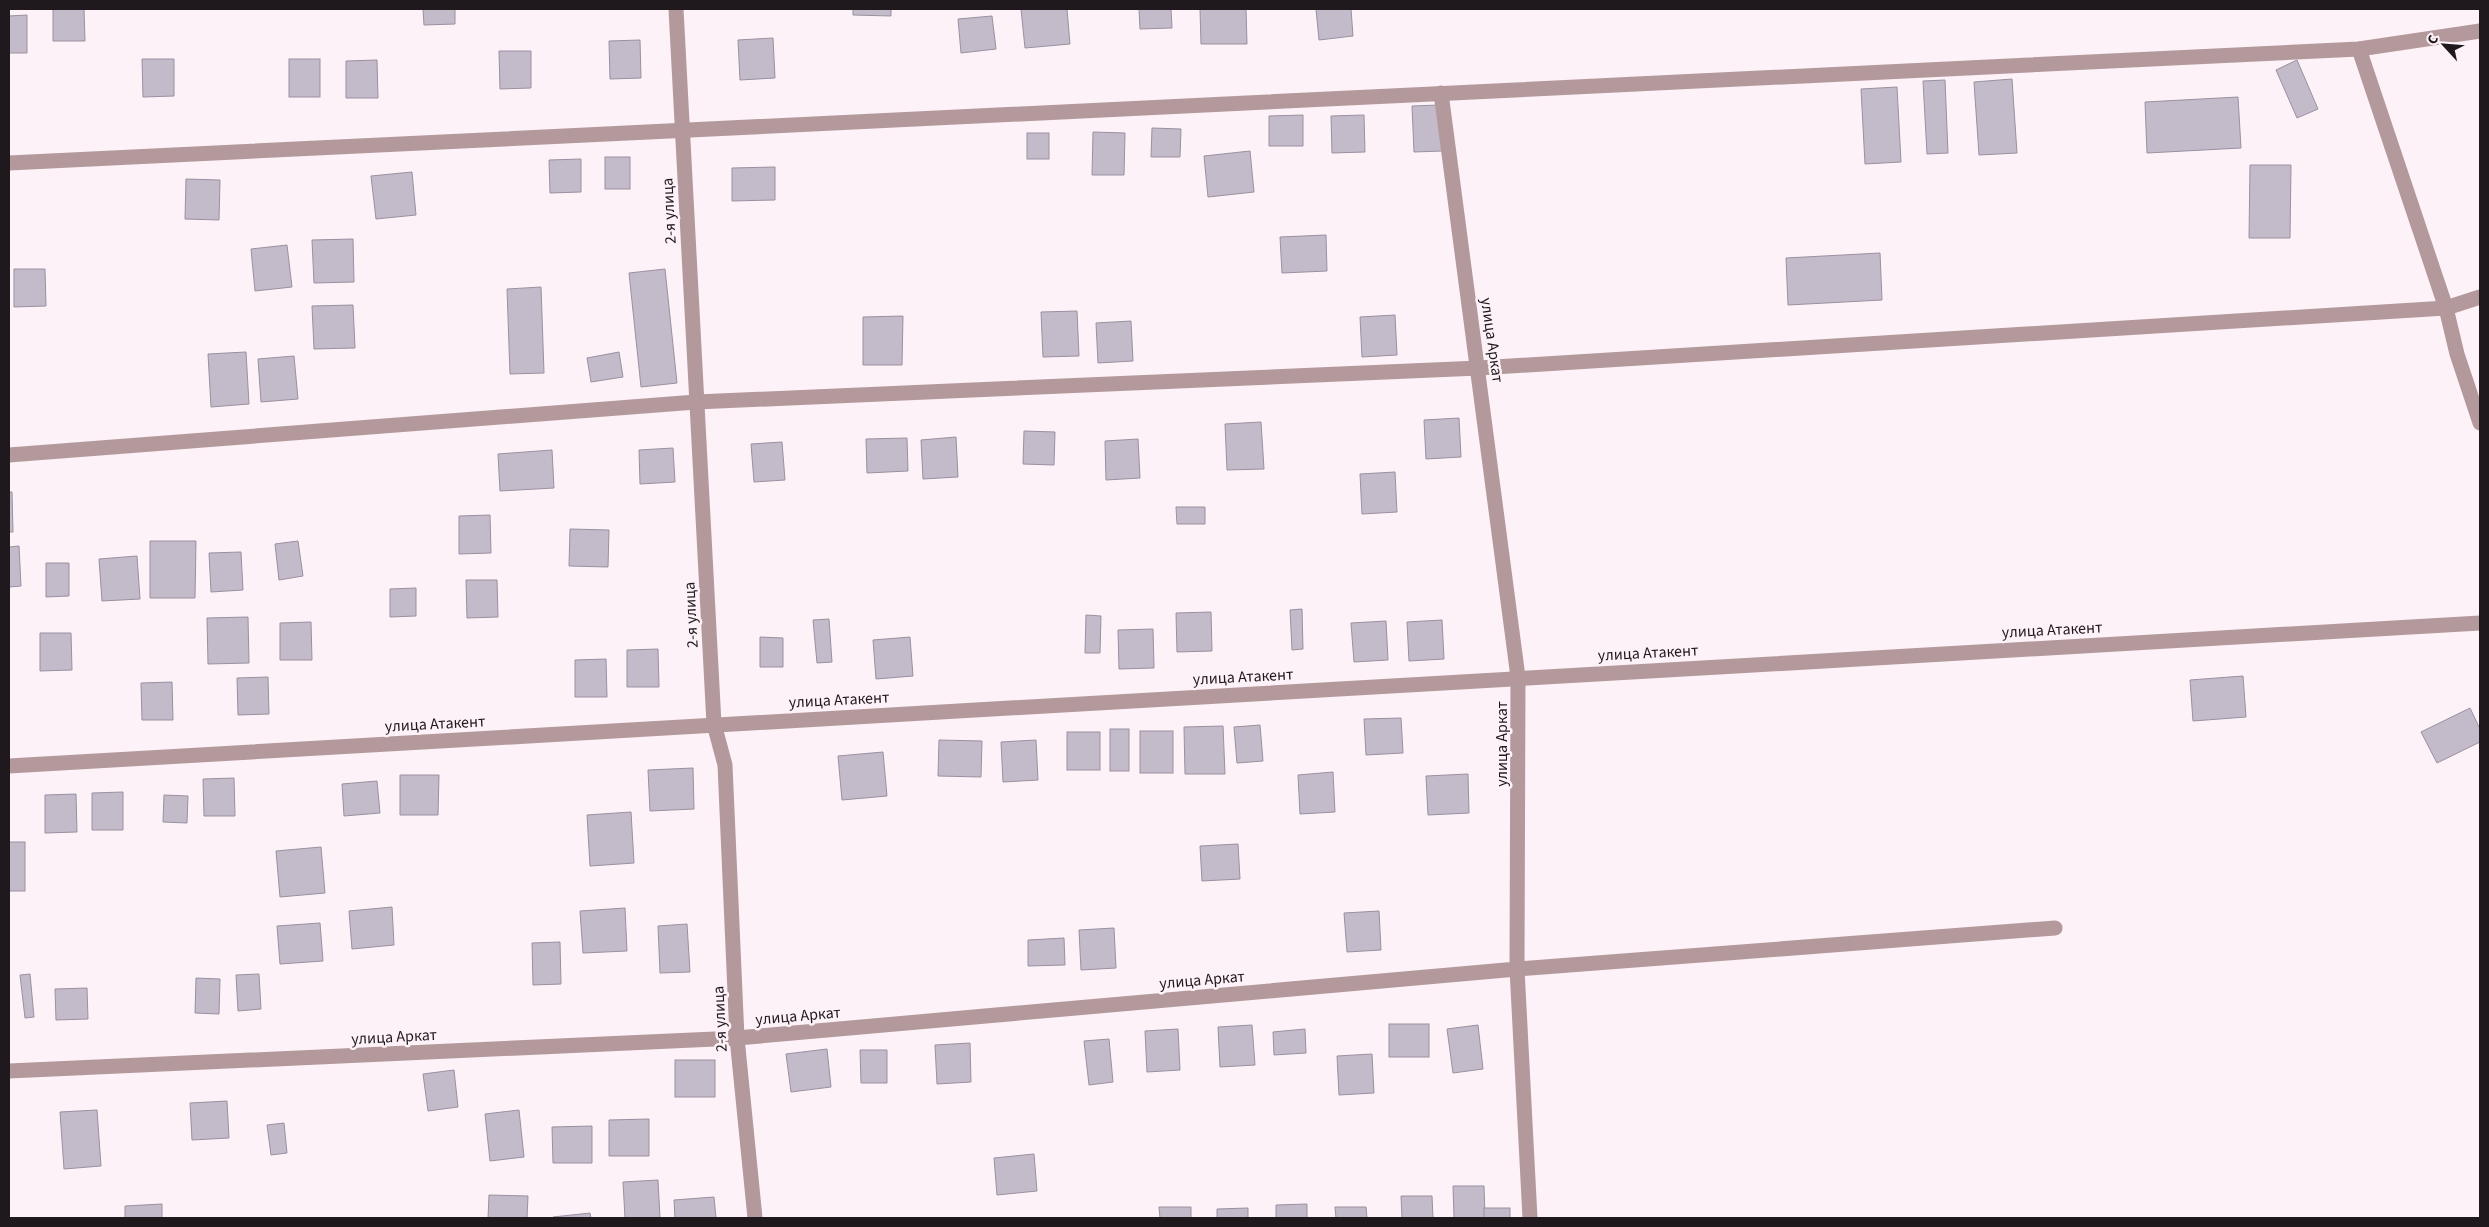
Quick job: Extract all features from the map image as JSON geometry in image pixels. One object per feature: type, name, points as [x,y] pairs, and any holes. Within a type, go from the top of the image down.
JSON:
[{"type":"street","name":"2-я улица","points":[[676,9],[714,724],[725,765],[736,1038],[755,1218]]},
{"type":"street","points":[[9,163],[2359,49],[2480,31]]},
{"type":"street","points":[[2359,49],[2446,308],[2457,354],[2480,424]]},
{"type":"street","name":"улица Аркат","points":[[9,1071],[736,1038],[1517,969],[1518,677],[1442,93]]},
{"type":"street","points":[[9,455],[696,402],[1479,368],[2446,308],[2480,297]]},
{"type":"street","name":"улица Атакент","points":[[9,766],[1518,677],[2480,623]]},
{"type":"street","points":[[1530,1218],[1517,969],[2055,928]]},
{"type":"building","points":[[53,9],[84,9],[85,41],[53,41]]},
{"type":"building","points":[[423,9],[455,9],[455,24],[424,25]]},
{"type":"building","points":[[853,9],[891,9],[891,16],[853,15]]},
{"type":"building","points":[[1021,9],[1067,9],[1070,44],[1025,48]]},
{"type":"building","points":[[1139,9],[1171,9],[1172,28],[1140,29]]},
{"type":"building","points":[[1200,9],[1246,9],[1247,44],[1201,44]]},
{"type":"building","points":[[1316,9],[1351,9],[1353,36],[1319,40]]},
{"type":"building","points":[[27,15],[27,53],[9,53],[9,16]]},
{"type":"building","points":[[992,16],[996,49],[961,53],[958,19]]},
{"type":"building","points":[[773,38],[775,78],[740,80],[738,40]]},
{"type":"building","points":[[640,40],[641,78],[610,79],[609,41]]},
{"type":"building","points":[[499,51],[531,51],[531,88],[500,89]]},
{"type":"building","points":[[142,59],[174,59],[174,96],[143,97]]},
{"type":"building","points":[[289,59],[320,59],[320,97],[289,97]]},
{"type":"building","points":[[377,60],[378,98],[346,98],[346,61]]},
{"type":"building","points":[[2297,60],[2318,109],[2297,118],[2276,70]]},
{"type":"building","points":[[2012,79],[2017,153],[1979,155],[1974,82]]},
{"type":"building","points":[[1945,80],[1948,153],[1927,154],[1923,81]]},
{"type":"building","points":[[1897,87],[1901,162],[1865,164],[1861,89]]},
{"type":"building","points":[[2238,97],[2241,148],[2147,153],[2145,102]]},
{"type":"building","points":[[1440,105],[1442,151],[1414,152],[1412,106]]},
{"type":"building","points":[[1303,115],[1303,146],[1269,146],[1269,116]]},
{"type":"building","points":[[1364,115],[1365,152],[1332,153],[1331,116]]},
{"type":"building","points":[[1152,128],[1181,129],[1180,157],[1151,157]]},
{"type":"building","points":[[1093,132],[1125,133],[1124,175],[1092,175]]},
{"type":"building","points":[[1027,133],[1049,133],[1049,159],[1027,159]]},
{"type":"building","points":[[1250,151],[1254,192],[1208,197],[1204,156]]},
{"type":"building","points":[[605,157],[630,157],[630,189],[605,189]]},
{"type":"building","points":[[581,159],[581,192],[550,193],[549,160]]},
{"type":"building","points":[[2250,165],[2291,165],[2290,238],[2249,238]]},
{"type":"building","points":[[775,167],[775,200],[732,201],[732,168]]},
{"type":"building","points":[[412,172],[416,215],[376,219],[371,176]]},
{"type":"building","points":[[186,179],[220,180],[219,220],[185,219]]},
{"type":"building","points":[[1326,235],[1327,271],[1282,273],[1280,237]]},
{"type":"building","points":[[353,239],[354,282],[314,283],[312,240]]},
{"type":"building","points":[[287,245],[292,287],[255,291],[251,249]]},
{"type":"building","points":[[1880,253],[1882,300],[1788,305],[1786,258]]},
{"type":"building","points":[[14,269],[45,269],[46,306],[14,307]]},
{"type":"building","points":[[665,269],[677,383],[641,387],[629,273]]},
{"type":"building","points":[[541,287],[544,373],[510,374],[507,289]]},
{"type":"building","points":[[353,305],[355,348],[314,349],[312,306]]},
{"type":"building","points":[[1077,311],[1079,356],[1043,357],[1041,312]]},
{"type":"building","points":[[1395,315],[1397,355],[1362,357],[1360,317]]},
{"type":"building","points":[[903,316],[902,365],[863,365],[863,317]]},
{"type":"building","points":[[1131,321],[1133,361],[1098,363],[1096,323]]},
{"type":"building","points":[[246,352],[249,404],[211,407],[208,354]]},
{"type":"building","points":[[619,352],[623,377],[591,382],[587,358]]},
{"type":"building","points":[[294,356],[298,399],[261,402],[258,359]]},
{"type":"building","points":[[1459,418],[1461,457],[1426,459],[1424,420]]},
{"type":"building","points":[[1261,422],[1264,469],[1227,470],[1225,424]]},
{"type":"building","points":[[1024,431],[1055,432],[1054,465],[1023,464]]},
{"type":"building","points":[[956,437],[958,477],[923,479],[921,440]]},
{"type":"building","points":[[907,438],[908,471],[867,473],[866,439]]},
{"type":"building","points":[[1138,439],[1140,478],[1106,480],[1105,441]]},
{"type":"building","points":[[782,442],[785,480],[754,482],[751,444]]},
{"type":"building","points":[[673,448],[675,482],[640,484],[639,450]]},
{"type":"building","points":[[552,450],[554,488],[500,491],[498,454]]},
{"type":"building","points":[[1395,472],[1397,512],[1362,514],[1360,474]]},
{"type":"building","points":[[9,492],[12,492],[13,532],[9,532]]},
{"type":"building","points":[[1176,507],[1205,507],[1205,524],[1177,524]]},
{"type":"building","points":[[490,515],[491,553],[459,554],[459,516]]},
{"type":"building","points":[[570,529],[609,530],[608,567],[569,566]]},
{"type":"building","points":[[150,541],[196,541],[195,598],[150,598]]},
{"type":"building","points":[[298,541],[303,576],[279,580],[275,544]]},
{"type":"building","points":[[19,546],[21,586],[9,587],[9,547]]},
{"type":"building","points":[[241,552],[243,590],[211,592],[209,553]]},
{"type":"building","points":[[137,556],[140,599],[102,601],[99,559]]},
{"type":"building","points":[[46,563],[69,563],[69,596],[46,597]]},
{"type":"building","points":[[466,580],[497,580],[498,617],[467,618]]},
{"type":"building","points":[[416,588],[416,616],[390,617],[390,589]]},
{"type":"building","points":[[1302,609],[1303,649],[1292,650],[1290,610]]},
{"type":"building","points":[[1211,612],[1212,651],[1177,652],[1176,613]]},
{"type":"building","points":[[1086,615],[1101,616],[1100,653],[1085,653]]},
{"type":"building","points":[[248,617],[249,663],[208,664],[207,618]]},
{"type":"building","points":[[829,619],[832,662],[817,663],[813,620]]},
{"type":"building","points":[[1442,620],[1444,659],[1409,661],[1407,622]]},
{"type":"building","points":[[1386,621],[1388,660],[1354,662],[1351,623]]},
{"type":"building","points":[[311,622],[312,660],[280,660],[280,623]]},
{"type":"building","points":[[1153,629],[1154,668],[1119,669],[1118,630]]},
{"type":"building","points":[[40,633],[71,633],[72,670],[40,671]]},
{"type":"building","points":[[760,637],[783,638],[783,667],[760,667]]},
{"type":"building","points":[[910,637],[913,676],[876,679],[873,640]]},
{"type":"building","points":[[658,649],[659,687],[627,687],[627,650]]},
{"type":"building","points":[[606,659],[607,697],[575,697],[575,660]]},
{"type":"building","points":[[2243,676],[2246,717],[2193,721],[2190,680]]},
{"type":"building","points":[[268,677],[269,714],[238,715],[237,678]]},
{"type":"building","points":[[172,682],[173,720],[142,720],[141,683]]},
{"type":"building","points":[[2470,708],[2480,729],[2480,742],[2437,763],[2421,732]]},
{"type":"building","points":[[1401,718],[1403,753],[1366,755],[1364,719]]},
{"type":"building","points":[[1260,725],[1263,761],[1237,763],[1234,727]]},
{"type":"building","points":[[1223,726],[1225,774],[1185,774],[1184,727]]},
{"type":"building","points":[[1110,729],[1129,729],[1129,771],[1110,771]]},
{"type":"building","points":[[1140,731],[1173,731],[1173,773],[1140,773]]},
{"type":"building","points":[[1067,732],[1100,732],[1100,770],[1067,770]]},
{"type":"building","points":[[939,740],[982,741],[981,777],[938,776]]},
{"type":"building","points":[[1036,740],[1038,780],[1003,782],[1001,742]]},
{"type":"building","points":[[883,752],[887,796],[842,800],[838,756]]},
{"type":"building","points":[[693,768],[694,809],[650,811],[648,770]]},
{"type":"building","points":[[1333,772],[1335,812],[1300,814],[1298,775]]},
{"type":"building","points":[[1468,774],[1469,813],[1428,815],[1426,776]]},
{"type":"building","points":[[400,775],[439,775],[438,815],[400,815]]},
{"type":"building","points":[[234,778],[235,816],[204,816],[203,779]]},
{"type":"building","points":[[377,781],[380,813],[344,816],[342,784]]},
{"type":"building","points":[[123,792],[123,830],[92,830],[92,793]]},
{"type":"building","points":[[76,794],[77,832],[45,833],[45,795]]},
{"type":"building","points":[[164,795],[188,796],[187,823],[163,822]]},
{"type":"building","points":[[631,812],[634,863],[590,866],[587,815]]},
{"type":"building","points":[[9,842],[25,842],[25,891],[9,891]]},
{"type":"building","points":[[1238,844],[1240,879],[1202,881],[1200,846]]},
{"type":"building","points":[[321,847],[325,893],[280,897],[276,851]]},
{"type":"building","points":[[392,907],[394,945],[352,949],[349,911]]},
{"type":"building","points":[[625,908],[627,951],[583,953],[580,911]]},
{"type":"building","points":[[1379,911],[1381,950],[1347,952],[1344,913]]},
{"type":"building","points":[[320,923],[323,961],[280,964],[277,926]]},
{"type":"building","points":[[687,924],[690,972],[660,973],[658,926]]},
{"type":"building","points":[[1114,928],[1116,968],[1081,970],[1079,930]]},
{"type":"building","points":[[1064,938],[1065,965],[1028,966],[1028,940]]},
{"type":"building","points":[[560,942],[561,984],[533,985],[532,943]]},
{"type":"building","points":[[30,974],[34,1017],[25,1018],[20,975]]},
{"type":"building","points":[[259,974],[261,1009],[238,1011],[236,975]]},
{"type":"building","points":[[196,978],[220,979],[219,1014],[195,1013]]},
{"type":"building","points":[[87,988],[88,1019],[56,1020],[55,989]]},
{"type":"building","points":[[1389,1024],[1429,1024],[1429,1057],[1389,1057]]},
{"type":"building","points":[[1252,1025],[1255,1065],[1220,1067],[1218,1027]]},
{"type":"building","points":[[1478,1025],[1483,1069],[1453,1073],[1447,1029]]},
{"type":"building","points":[[1178,1029],[1180,1070],[1147,1072],[1145,1031]]},
{"type":"building","points":[[1305,1029],[1306,1053],[1274,1055],[1273,1032]]},
{"type":"building","points":[[1109,1039],[1113,1082],[1089,1085],[1084,1041]]},
{"type":"building","points":[[970,1043],[971,1082],[937,1084],[935,1045]]},
{"type":"building","points":[[827,1049],[831,1087],[791,1092],[786,1054]]},
{"type":"building","points":[[860,1050],[887,1050],[887,1083],[861,1083]]},
{"type":"building","points":[[1372,1054],[1374,1093],[1339,1095],[1337,1056]]},
{"type":"building","points":[[675,1060],[715,1060],[715,1097],[675,1097]]},
{"type":"building","points":[[454,1070],[458,1107],[428,1111],[423,1074]]},
{"type":"building","points":[[227,1101],[229,1138],[192,1140],[190,1103]]},
{"type":"building","points":[[97,1110],[101,1166],[64,1169],[60,1112]]},
{"type":"building","points":[[519,1110],[524,1157],[490,1161],[485,1114]]},
{"type":"building","points":[[649,1119],[649,1156],[609,1156],[609,1120]]},
{"type":"building","points":[[284,1123],[287,1153],[271,1155],[267,1125]]},
{"type":"building","points":[[592,1126],[592,1163],[553,1163],[552,1127]]},
{"type":"building","points":[[1034,1154],[1037,1191],[997,1195],[994,1158]]},
{"type":"building","points":[[658,1180],[660,1218],[625,1218],[623,1182]]},
{"type":"building","points":[[1453,1186],[1484,1186],[1485,1218],[1454,1218]]},
{"type":"building","points":[[489,1195],[528,1196],[527,1218],[488,1218]]},
{"type":"building","points":[[1401,1196],[1432,1196],[1433,1218],[1402,1218]]},
{"type":"building","points":[[714,1197],[716,1218],[675,1218],[674,1200]]},
{"type":"building","points":[[162,1204],[162,1218],[125,1218],[125,1206]]},
{"type":"building","points":[[1307,1204],[1307,1218],[1276,1218],[1276,1205]]},
{"type":"building","points":[[1159,1207],[1191,1207],[1191,1218],[1160,1218]]},
{"type":"building","points":[[1335,1207],[1366,1207],[1367,1218],[1336,1218]]},
{"type":"building","points":[[1248,1208],[1248,1218],[1217,1218],[1217,1209]]},
{"type":"building","points":[[1484,1208],[1510,1208],[1510,1218],[1484,1218]]},
{"type":"building","points":[[590,1213],[591,1218],[553,1218],[553,1217]]}]
